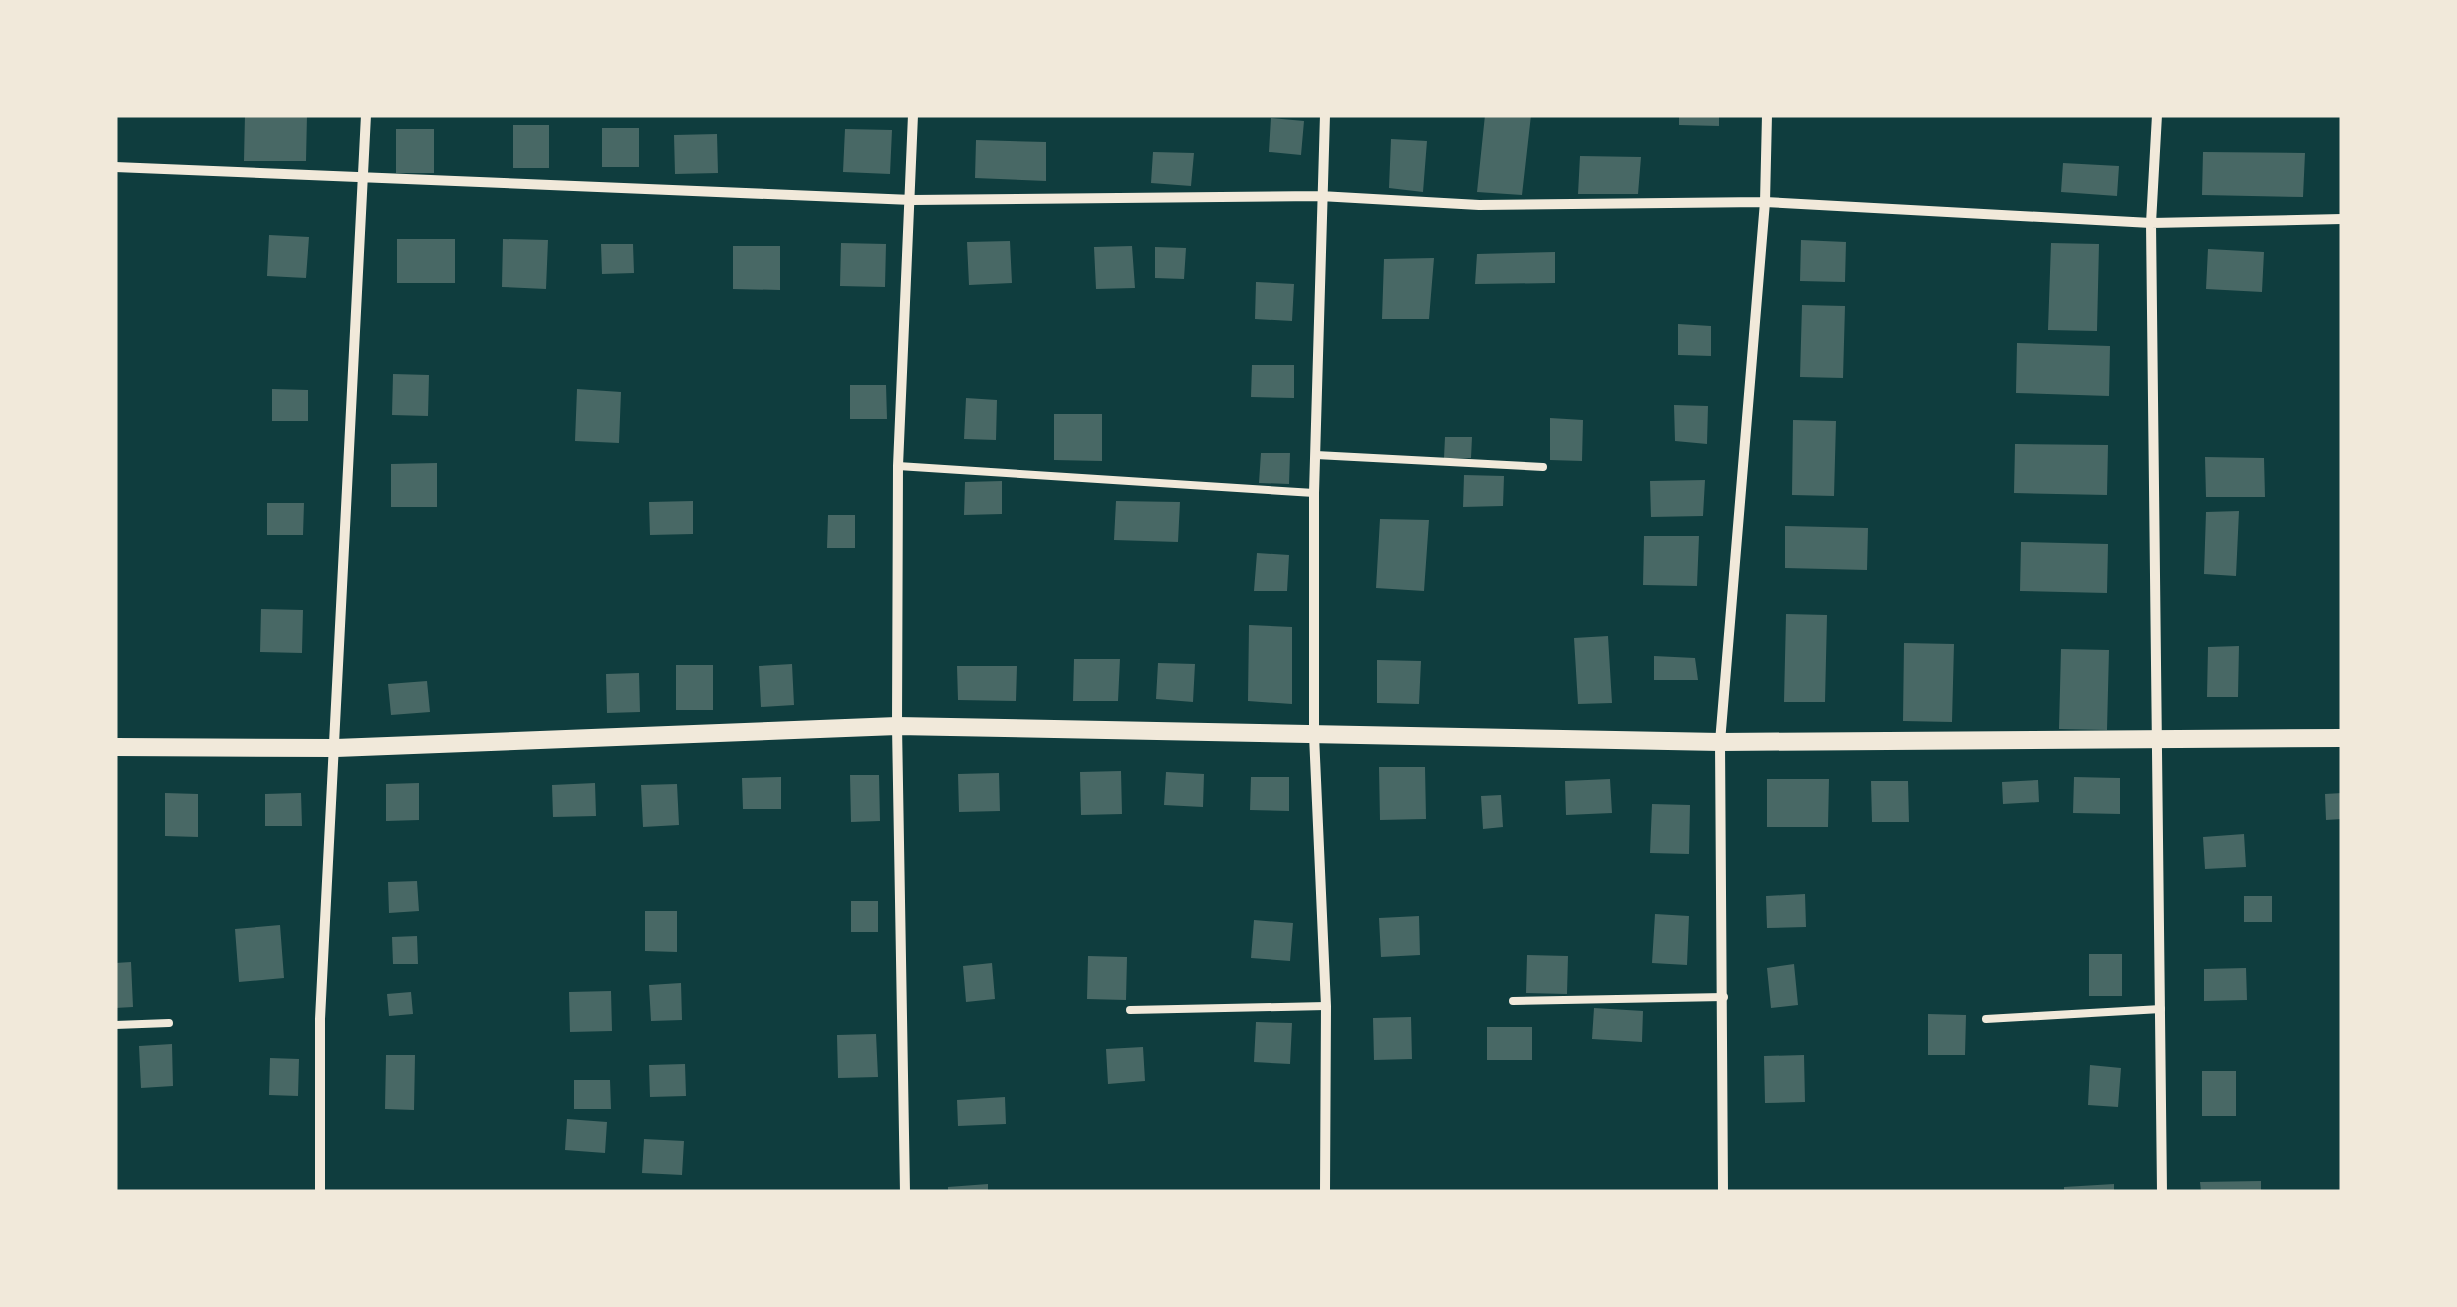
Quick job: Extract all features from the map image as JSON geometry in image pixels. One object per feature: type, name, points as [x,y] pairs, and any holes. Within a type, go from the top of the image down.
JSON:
[{"type":"street","points":[[320,1192],[320,1019],[366,176],[366,115]]},
{"type":"street","points":[[905,1192],[897,726],[898,466],[913,115]]},
{"type":"street","points":[[1325,115],[1314,493],[1314,735],[1326,1006],[1325,1192]]},
{"type":"street","points":[[1723,1192],[1725,997],[1720,742],[1765,202],[1767,115]]},
{"type":"street","points":[[2157,115],[2151,223],[2162,1192]]},
{"type":"street","points":[[115,167],[912,200],[1320,196],[1479,205],[1765,202],[2151,223],[2342,219]]},
{"type":"street","points":[[115,746],[336,748],[897,726],[1720,742],[2342,738]]},
{"type":"lane","points":[[1316,455],[1544,466]]},
{"type":"lane","points":[[898,466],[1314,493]]},
{"type":"lane","points":[[1513,1002],[1725,997]]},
{"type":"lane","points":[[1130,1010],[1326,1006]]},
{"type":"lane","points":[[1986,1019],[2161,1009]]},
{"type":"lane","points":[[115,1024],[169,1023]]},
{"type":"building","points":[[245,115],[307,115],[306,161],[244,161]]},
{"type":"building","points":[[1485,115],[1531,115],[1522,195],[1477,192]]},
{"type":"building","points":[[1679,115],[1719,115],[1719,126],[1679,125]]},
{"type":"building","points":[[1271,118],[1304,121],[1301,155],[1269,152]]},
{"type":"building","points":[[513,125],[549,125],[549,168],[513,168]]},
{"type":"building","points":[[602,128],[639,128],[639,167],[602,167]]},
{"type":"building","points":[[396,129],[434,129],[434,173],[396,173]]},
{"type":"building","points":[[845,129],[892,130],[890,174],[843,172]]},
{"type":"building","points":[[717,134],[718,173],[675,174],[674,135]]},
{"type":"building","points":[[1391,139],[1427,141],[1423,192],[1389,188]]},
{"type":"building","points":[[976,140],[1046,142],[1046,181],[975,178]]},
{"type":"building","points":[[1153,152],[1194,153],[1191,186],[1151,183]]},
{"type":"building","points":[[2203,152],[2305,153],[2303,197],[2202,195]]},
{"type":"building","points":[[1580,156],[1641,157],[1638,194],[1578,194]]},
{"type":"building","points":[[2063,163],[2119,166],[2117,196],[2061,192]]},
{"type":"building","points":[[269,235],[309,237],[306,278],[267,276]]},
{"type":"building","points":[[397,239],[455,239],[455,283],[397,283]]},
{"type":"building","points":[[503,239],[548,240],[546,289],[502,287]]},
{"type":"building","points":[[1801,240],[1846,242],[1845,282],[1800,281]]},
{"type":"building","points":[[1010,241],[1012,283],[969,285],[967,242]]},
{"type":"building","points":[[841,243],[886,244],[885,287],[840,286]]},
{"type":"building","points":[[2051,243],[2099,244],[2097,331],[2048,330]]},
{"type":"building","points":[[601,244],[633,244],[634,273],[602,274]]},
{"type":"building","points":[[733,246],[780,246],[780,290],[733,289]]},
{"type":"building","points":[[1132,246],[1135,288],[1096,289],[1094,247]]},
{"type":"building","points":[[1155,247],[1186,248],[1184,279],[1155,278]]},
{"type":"building","points":[[2208,249],[2264,252],[2262,292],[2206,289]]},
{"type":"building","points":[[1555,252],[1555,283],[1475,284],[1477,254]]},
{"type":"building","points":[[1434,258],[1429,319],[1382,319],[1384,259]]},
{"type":"building","points":[[1256,282],[1294,284],[1292,321],[1255,319]]},
{"type":"building","points":[[1802,305],[1845,306],[1843,378],[1800,377]]},
{"type":"building","points":[[1678,324],[1711,326],[1711,356],[1678,355]]},
{"type":"building","points":[[2017,343],[2110,346],[2109,396],[2016,393]]},
{"type":"building","points":[[1252,365],[1294,365],[1294,398],[1251,397]]},
{"type":"building","points":[[393,374],[429,375],[428,416],[392,415]]},
{"type":"building","points":[[850,385],[886,385],[887,419],[850,419]]},
{"type":"building","points":[[272,389],[308,390],[308,421],[272,421]]},
{"type":"building","points":[[577,389],[621,392],[619,443],[575,441]]},
{"type":"building","points":[[966,398],[997,400],[996,440],[964,439]]},
{"type":"building","points":[[1674,405],[1708,406],[1707,444],[1675,441]]},
{"type":"building","points":[[1054,414],[1102,414],[1102,461],[1054,460]]},
{"type":"building","points":[[1550,418],[1583,420],[1582,461],[1550,460]]},
{"type":"building","points":[[1793,420],[1836,421],[1834,496],[1792,495]]},
{"type":"building","points":[[1445,437],[1472,437],[1471,458],[1444,458]]},
{"type":"building","points":[[2015,444],[2108,445],[2107,495],[2014,493]]},
{"type":"building","points":[[1261,453],[1290,453],[1289,484],[1259,483]]},
{"type":"building","points":[[2205,457],[2264,458],[2265,497],[2206,497]]},
{"type":"building","points":[[437,463],[437,507],[391,507],[391,464]]},
{"type":"building","points":[[1464,475],[1504,476],[1503,506],[1463,507]]},
{"type":"building","points":[[1705,480],[1703,516],[1651,517],[1650,481]]},
{"type":"building","points":[[1002,481],[1002,514],[964,515],[965,482]]},
{"type":"building","points":[[693,501],[693,534],[650,535],[649,502]]},
{"type":"building","points":[[1116,501],[1180,502],[1178,542],[1114,540]]},
{"type":"building","points":[[267,503],[304,503],[303,535],[267,535]]},
{"type":"building","points":[[2239,511],[2236,576],[2204,574],[2206,512]]},
{"type":"building","points":[[828,515],[855,515],[855,548],[827,548]]},
{"type":"building","points":[[1380,519],[1429,520],[1424,591],[1376,588]]},
{"type":"building","points":[[1785,526],[1868,528],[1867,570],[1785,568]]},
{"type":"building","points":[[1644,536],[1699,536],[1697,586],[1643,585]]},
{"type":"building","points":[[2021,542],[2108,544],[2107,593],[2020,591]]},
{"type":"building","points":[[1257,553],[1289,555],[1287,591],[1254,591]]},
{"type":"building","points":[[261,609],[303,610],[302,653],[260,652]]},
{"type":"building","points":[[1786,614],[1827,615],[1825,702],[1784,702]]},
{"type":"building","points":[[1249,625],[1292,627],[1292,704],[1248,701]]},
{"type":"building","points":[[1608,636],[1612,703],[1578,704],[1574,638]]},
{"type":"building","points":[[1904,643],[1954,644],[1952,722],[1903,721]]},
{"type":"building","points":[[2239,646],[2238,697],[2207,697],[2208,647]]},
{"type":"building","points":[[2061,649],[2109,650],[2107,730],[2059,729]]},
{"type":"building","points":[[1654,656],[1695,658],[1698,680],[1654,680]]},
{"type":"building","points":[[1074,659],[1120,659],[1118,701],[1073,701]]},
{"type":"building","points":[[1377,660],[1421,661],[1419,704],[1377,703]]},
{"type":"building","points":[[1158,663],[1195,664],[1193,702],[1156,699]]},
{"type":"building","points":[[792,664],[794,705],[761,707],[759,666]]},
{"type":"building","points":[[676,665],[713,665],[713,710],[676,710]]},
{"type":"building","points":[[957,666],[1017,666],[1016,701],[958,700]]},
{"type":"building","points":[[639,673],[640,712],[607,713],[606,674]]},
{"type":"building","points":[[427,681],[430,712],[391,715],[388,684]]},
{"type":"building","points":[[1379,767],[1425,767],[1426,819],[1380,820]]},
{"type":"building","points":[[1121,771],[1122,814],[1081,815],[1080,772]]},
{"type":"building","points":[[1166,772],[1204,774],[1203,807],[1164,805]]},
{"type":"building","points":[[999,773],[1000,811],[959,812],[958,774]]},
{"type":"building","points":[[850,775],[879,775],[880,821],[851,822]]},
{"type":"building","points":[[781,777],[781,809],[743,809],[742,778]]},
{"type":"building","points":[[1251,777],[1289,777],[1289,811],[1250,810]]},
{"type":"building","points":[[2074,777],[2120,778],[2120,814],[2073,813]]},
{"type":"building","points":[[1610,779],[1612,813],[1566,815],[1565,781]]},
{"type":"building","points":[[1767,779],[1829,779],[1828,827],[1767,827]]},
{"type":"building","points":[[2038,780],[2039,802],[2003,804],[2002,782]]},
{"type":"building","points":[[1871,781],[1908,781],[1909,822],[1872,822]]},
{"type":"building","points":[[419,783],[419,820],[386,821],[386,784]]},
{"type":"building","points":[[595,783],[596,816],[553,817],[552,785]]},
{"type":"building","points":[[677,784],[679,825],[643,827],[641,785]]},
{"type":"building","points":[[165,793],[198,794],[198,837],[165,836]]},
{"type":"building","points":[[301,793],[302,826],[265,826],[265,794]]},
{"type":"building","points":[[2342,793],[2342,819],[2326,820],[2325,794]]},
{"type":"building","points":[[1501,795],[1503,827],[1483,829],[1481,796]]},
{"type":"building","points":[[1652,804],[1690,805],[1689,854],[1650,853]]},
{"type":"building","points":[[2244,834],[2246,867],[2205,869],[2203,837]]},
{"type":"building","points":[[417,881],[419,911],[389,913],[388,882]]},
{"type":"building","points":[[1805,894],[1806,927],[1767,928],[1766,896]]},
{"type":"building","points":[[2244,896],[2272,896],[2272,922],[2244,922]]},
{"type":"building","points":[[851,901],[878,901],[878,932],[851,932]]},
{"type":"building","points":[[645,911],[677,911],[677,952],[645,951]]},
{"type":"building","points":[[1655,914],[1689,916],[1687,965],[1652,963]]},
{"type":"building","points":[[1419,916],[1420,955],[1381,957],[1379,918]]},
{"type":"building","points":[[1254,920],[1293,923],[1290,961],[1251,958]]},
{"type":"building","points":[[280,925],[284,978],[239,982],[235,929]]},
{"type":"building","points":[[417,936],[418,964],[393,964],[392,937]]},
{"type":"building","points":[[2089,954],[2122,954],[2122,996],[2089,996]]},
{"type":"building","points":[[1527,955],[1568,956],[1567,994],[1526,993]]},
{"type":"building","points":[[1088,956],[1127,957],[1126,1000],[1087,999]]},
{"type":"building","points":[[131,962],[133,1007],[115,1008],[115,963]]},
{"type":"building","points":[[992,963],[995,999],[966,1002],[963,966]]},
{"type":"building","points":[[1794,964],[1798,1005],[1771,1008],[1767,968]]},
{"type":"building","points":[[2246,968],[2247,1000],[2204,1001],[2204,969]]},
{"type":"building","points":[[681,983],[682,1020],[651,1021],[649,985]]},
{"type":"building","points":[[611,991],[612,1031],[570,1032],[569,992]]},
{"type":"building","points":[[411,992],[413,1014],[389,1016],[387,994]]},
{"type":"building","points":[[1594,1008],[1643,1011],[1642,1042],[1592,1039]]},
{"type":"building","points":[[1928,1014],[1966,1015],[1965,1055],[1928,1055]]},
{"type":"building","points":[[1411,1017],[1412,1059],[1374,1060],[1373,1018]]},
{"type":"building","points":[[1256,1022],[1292,1023],[1290,1064],[1254,1062]]},
{"type":"building","points":[[1487,1027],[1532,1027],[1532,1060],[1487,1060]]},
{"type":"building","points":[[876,1034],[878,1077],[838,1078],[837,1035]]},
{"type":"building","points":[[172,1044],[173,1086],[141,1088],[139,1046]]},
{"type":"building","points":[[1143,1047],[1145,1081],[1108,1084],[1106,1049]]},
{"type":"building","points":[[386,1055],[415,1055],[414,1110],[385,1109]]},
{"type":"building","points":[[1804,1055],[1805,1102],[1765,1103],[1764,1056]]},
{"type":"building","points":[[270,1058],[299,1059],[298,1096],[269,1095]]},
{"type":"building","points":[[685,1064],[686,1096],[650,1097],[649,1065]]},
{"type":"building","points":[[2090,1065],[2121,1068],[2118,1107],[2088,1105]]},
{"type":"building","points":[[2202,1071],[2236,1071],[2236,1116],[2202,1116]]},
{"type":"building","points":[[574,1080],[610,1080],[611,1109],[574,1109]]},
{"type":"building","points":[[1005,1097],[1006,1124],[958,1126],[957,1100]]},
{"type":"building","points":[[567,1119],[607,1122],[605,1153],[565,1150]]},
{"type":"building","points":[[644,1139],[684,1141],[682,1175],[642,1173]]},
{"type":"building","points":[[2261,1181],[2261,1192],[2201,1192],[2200,1182]]},
{"type":"building","points":[[988,1184],[988,1192],[948,1192],[948,1187]]},
{"type":"building","points":[[2114,1184],[2114,1192],[2064,1192],[2064,1187]]}]
